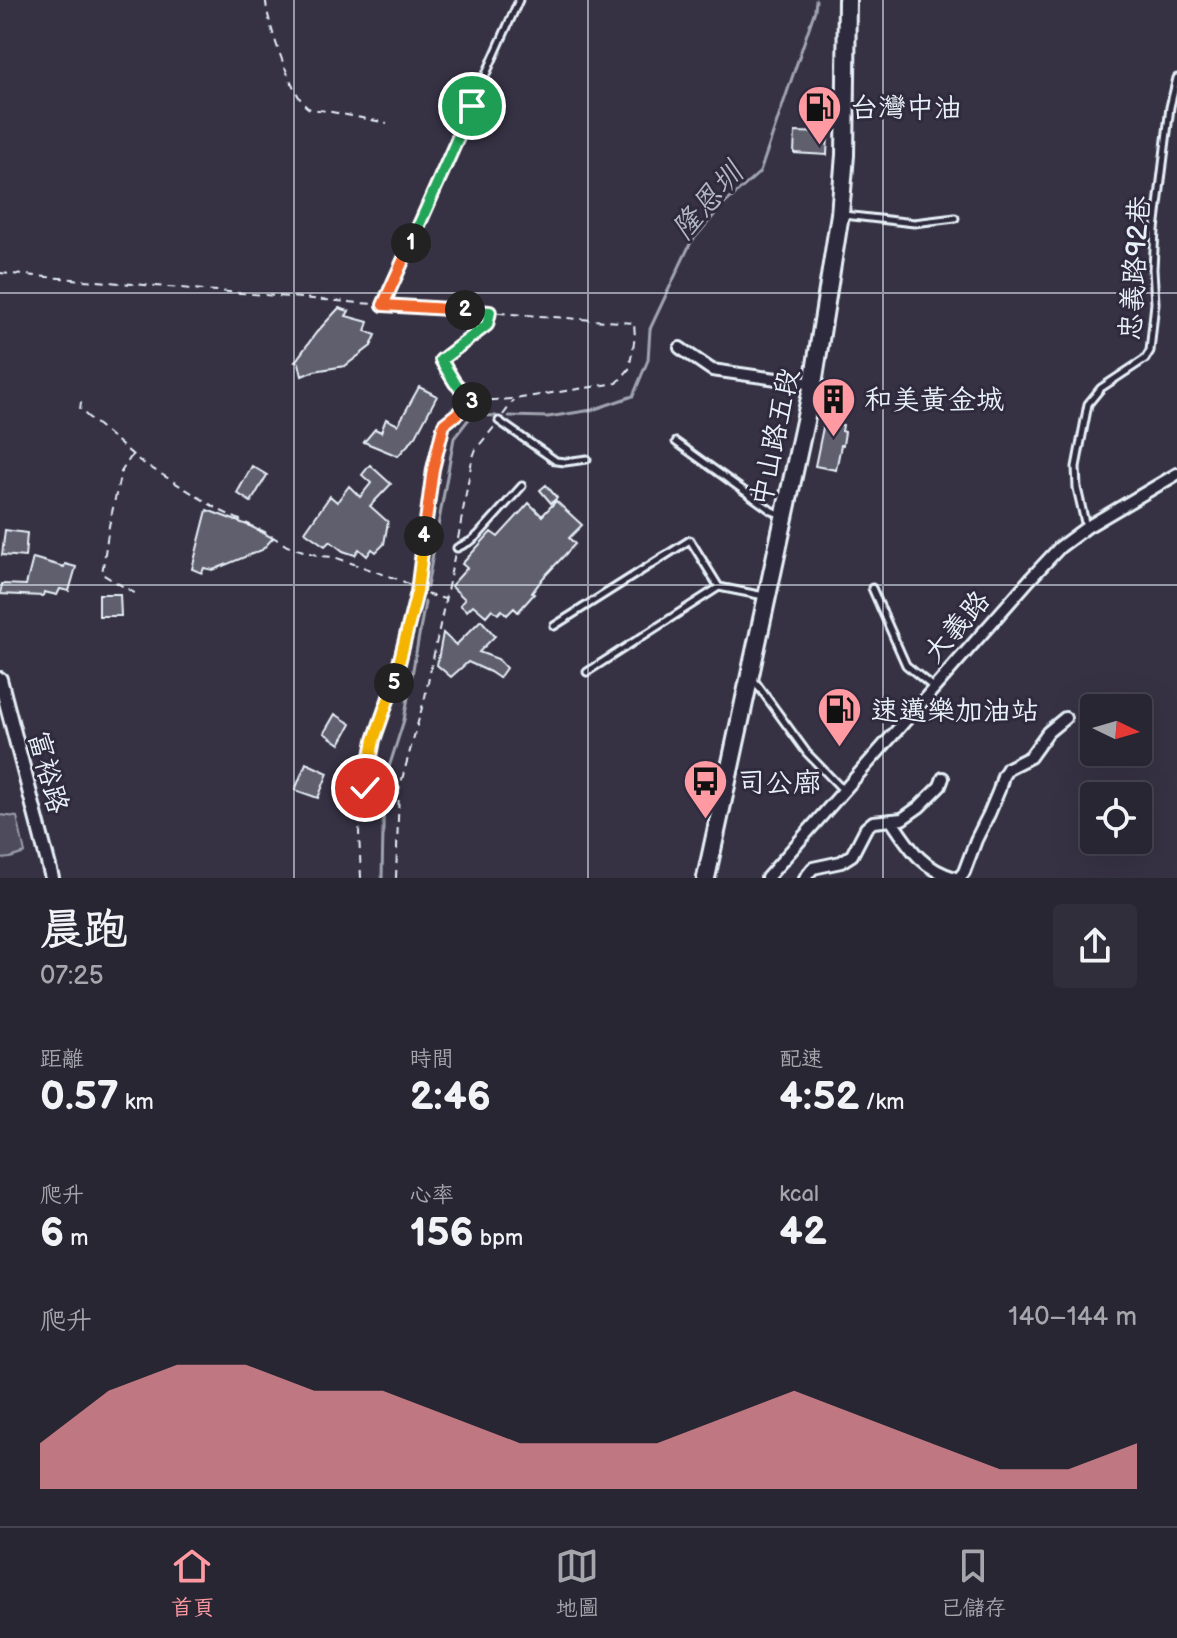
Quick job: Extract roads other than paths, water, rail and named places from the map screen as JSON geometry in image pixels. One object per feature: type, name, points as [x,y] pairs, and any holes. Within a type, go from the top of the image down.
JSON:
[{"type":"main road","name":"中山路五段","points":[[706,878],[813,384],[840,214],[845,155],[847,0]]},
{"type":"street","points":[[680,348],[712,370],[813,384]]},
{"type":"street","name":"大義路","points":[[767,878],[1060,547],[1087,527],[1177,474]]},
{"type":"street","name":"富裕路","points":[[0,679],[52,878]]},
{"type":"street","points":[[891,820],[917,858],[939,873],[957,878],[964,872],[1008,768],[1030,757],[1048,732],[1065,718]]},
{"type":"street","points":[[805,878],[813,868],[841,862],[852,855],[866,828],[873,822],[902,819],[919,807],[940,786],[943,778]]},
{"type":"lane","points":[[383,305],[519,0]]},
{"type":"lane","name":"忠義路92巷","points":[[1087,527],[1077,488],[1076,467],[1088,404],[1101,388],[1145,359],[1150,351],[1155,303],[1155,230],[1170,107],[1177,78]]},
{"type":"lane","points":[[840,214],[914,223],[955,218]]},
{"type":"lane","points":[[499,421],[556,461],[587,459]]},
{"type":"lane","points":[[676,442],[772,511],[784,515]]},
{"type":"lane","points":[[457,548],[478,535],[522,486]]},
{"type":"lane","points":[[554,626],[690,540],[719,587]]},
{"type":"lane","points":[[587,672],[719,587],[767,597]]},
{"type":"lane","points":[[872,588],[906,665],[934,688]]},
{"type":"lane","points":[[750,675],[807,753],[844,790]]},
{"type":"waterway","name":"隆恩圳","points":[[509,416],[548,417],[592,410],[633,396],[648,360],[650,329],[691,242],[721,207],[760,172],[816,0]]},
{"type":"waterway","name":"隆恩圳","points":[[427,587],[454,438],[472,415],[496,416]]},
{"type":"waterway","name":"隆恩圳","points":[[382,878],[384,783],[404,720],[425,602]]},
{"type":"place","name":"台灣中油","points":[[819,146]]},
{"type":"place","name":"和美黃金城","points":[[833,438]]},
{"type":"place","name":"速邁樂加油站","points":[[840,749]]},
{"type":"place","name":"司公廍","points":[[706,821]]}]
